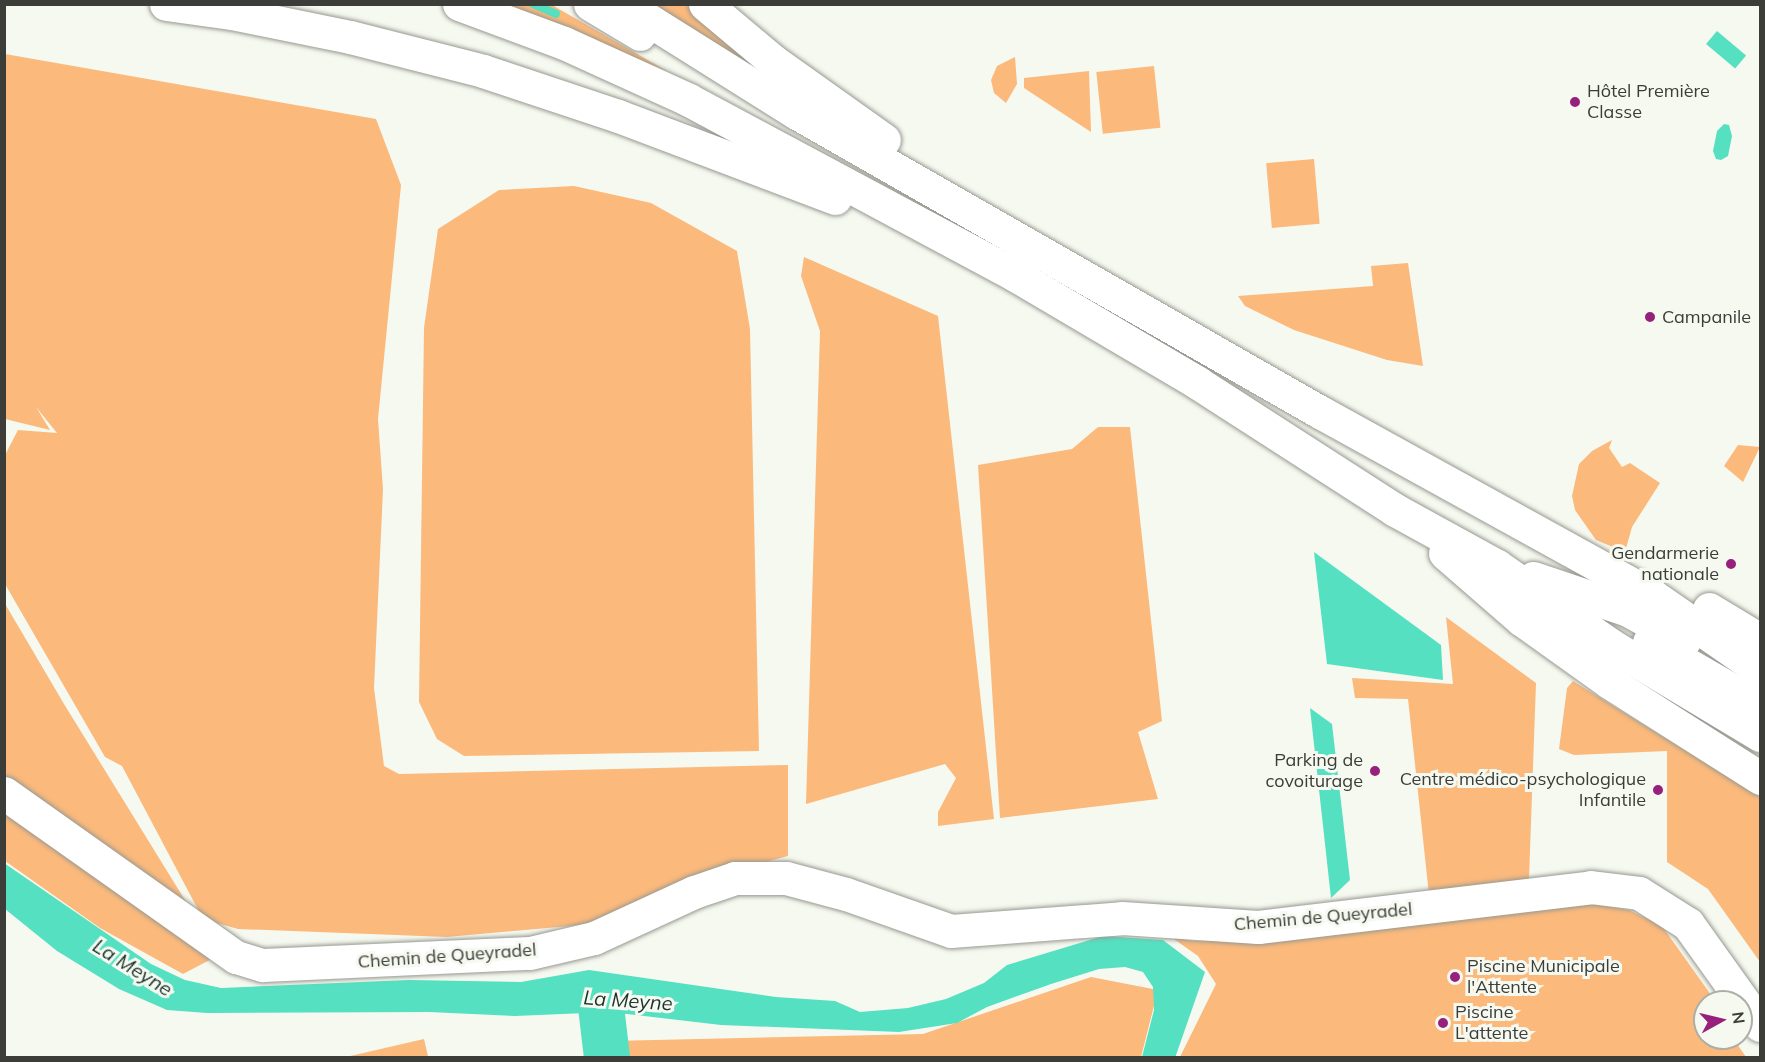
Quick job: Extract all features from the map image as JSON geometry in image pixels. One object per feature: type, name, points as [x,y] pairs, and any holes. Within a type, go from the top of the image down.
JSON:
[{"type":"main road","points":[[166,4],[232,13],[350,37],[483,71],[662,132],[968,250]]},
{"type":"main road","points":[[459,4],[564,43],[689,99],[1015,275],[1198,383],[1395,510],[1497,566],[1620,625],[1761,706]]},
{"type":"main road","points":[[590,4],[822,143],[1015,275]]},
{"type":"main road","points":[[623,4],[797,113],[1028,242],[1320,412],[1761,658]]},
{"type":"main road","points":[[705,4],[773,61],[1028,242]]},
{"type":"main road","points":[[1395,510],[1521,618],[1609,682],[1761,778]]},
{"type":"main road","points":[[1497,566],[1628,610],[1761,685]]},
{"type":"main road","points":[[1497,566],[1612,646],[1761,735]]},
{"type":"main road","points":[[1497,566],[1606,662],[1761,755]]},
{"type":"main road","points":[[1653,596],[1689,598],[1761,640]]},
{"type":"main road","points":[[1653,596],[1761,670]]},
{"type":"main road","name":"Chemin de Queyradel","points":[[4,793],[236,957],[263,965],[290,966],[530,953],[594,938],[694,892],[735,878],[786,878],[846,894],[951,931],[1122,918],[1258,927],[1591,887],[1639,893],[1688,924],[1761,1024]]},
{"type":"shaded area","points":[[502,5],[552,5],[667,71]]},
{"type":"shaded area","points":[[647,5],[690,5],[761,67],[725,51]]},
{"type":"shaded area","points":[[5,54],[376,119],[401,185],[378,419],[383,489],[374,688],[384,766],[399,774],[788,765],[788,856],[743,868],[602,922],[570,926],[447,937],[238,929],[203,919],[122,766],[105,757],[5,584],[4,457],[18,430],[57,433],[36,407],[50,430],[5,419]]},
{"type":"shaded area","points":[[1015,57],[1017,84],[1006,103],[994,93],[991,80],[997,66]]},
{"type":"shaded area","points":[[1154,66],[1160,128],[1103,134],[1096,72]]},
{"type":"shaded area","points":[[1089,71],[1091,132],[1024,88],[1024,78]]},
{"type":"shaded area","points":[[1314,159],[1320,224],[1272,228],[1266,163]]},
{"type":"shaded area","points":[[574,186],[651,203],[737,251],[750,329],[759,751],[464,756],[437,739],[419,702],[424,328],[438,229],[499,190]]},
{"type":"shaded area","points":[[804,257],[938,316],[994,819],[938,826],[938,812],[956,778],[945,764],[806,804],[820,331],[801,276]]},
{"type":"shaded area","points":[[1408,263],[1423,366],[1387,360],[1294,330],[1245,306],[1238,296],[1373,286],[1371,266]]},
{"type":"shaded area","points":[[1098,427],[1130,427],[1162,721],[1138,732],[1158,799],[1000,818],[978,465],[1072,449]]},
{"type":"shaded area","points":[[1612,440],[1609,448],[1622,467],[1630,463],[1660,483],[1632,527],[1625,552],[1596,540],[1575,510],[1572,496],[1579,464],[1592,451]]},
{"type":"shaded area","points":[[1738,445],[1760,447],[1743,482],[1724,466]]},
{"type":"shaded area","points":[[4,602],[188,905],[181,909],[5,776]]},
{"type":"shaded area","points":[[1446,617],[1536,683],[1529,879],[1429,895],[1408,699],[1355,698],[1352,678],[1453,684]]},
{"type":"shaded area","points":[[1573,681],[1760,797],[1760,962],[1708,889],[1667,862],[1667,751],[1574,755],[1559,749],[1567,688]]},
{"type":"shaded area","points":[[5,802],[219,955],[183,974],[100,928],[5,861]]},
{"type":"shaded area","name":"Piscine Municipale l'Attente","points":[[1571,900],[1629,910],[1662,926],[1707,990],[1693,990],[1693,1050],[1741,1050],[1746,1057],[1180,1057],[1216,984],[1198,956],[1171,937],[1193,941],[1248,940]]},
{"type":"shaded area","points":[[1091,977],[1158,990],[1141,1057],[613,1058],[611,1041],[923,1034]]},
{"type":"shaded area","points":[[424,1039],[428,1057],[422,1058],[342,1058]]},
{"type":"water","points":[[1717,31],[1746,55],[1735,68],[1706,44]]},
{"type":"water","points":[[1724,124],[1729,125],[1732,136],[1728,156],[1721,160],[1716,159],[1713,151],[1717,131]]},
{"type":"water","points":[[1314,552],[1441,645],[1443,680],[1327,664]]},
{"type":"water","points":[[1310,708],[1332,724],[1350,880],[1331,898]]},
{"type":"water","name":"La Meyne","points":[[4,863],[151,964],[185,980],[221,988],[409,980],[521,982],[589,970],[776,997],[835,1001],[860,1012],[908,1008],[946,999],[984,983],[1007,965],[1103,936],[1163,940],[1205,972],[1175,1058],[1142,1057],[1154,1010],[1153,987],[1143,972],[1125,967],[1099,969],[1051,984],[987,1007],[957,1023],[899,1032],[721,1025],[610,1012],[515,1016],[429,1012],[207,1013],[167,1010],[119,989],[57,951],[5,909]]},
{"type":"waterway","points":[[533,4],[556,14]]},
{"type":"waterway","name":"La Meyne","points":[[600,998],[607,1058]]},
{"type":"place","name":"Hôtel Première Classe","points":[[1575,102]]},
{"type":"place","name":"Campanile","points":[[1650,317]]},
{"type":"place","name":"Gendarmerie nationale","points":[[1731,564]]},
{"type":"place","name":"Parking de covoiturage","points":[[1375,771]]},
{"type":"place","name":"Centre médico-psychologique Infantile","points":[[1658,790]]},
{"type":"place","name":"Piscine Municipale l'Attente","points":[[1455,977]]},
{"type":"place","name":"Piscine L'attente","points":[[1443,1023]]}]
